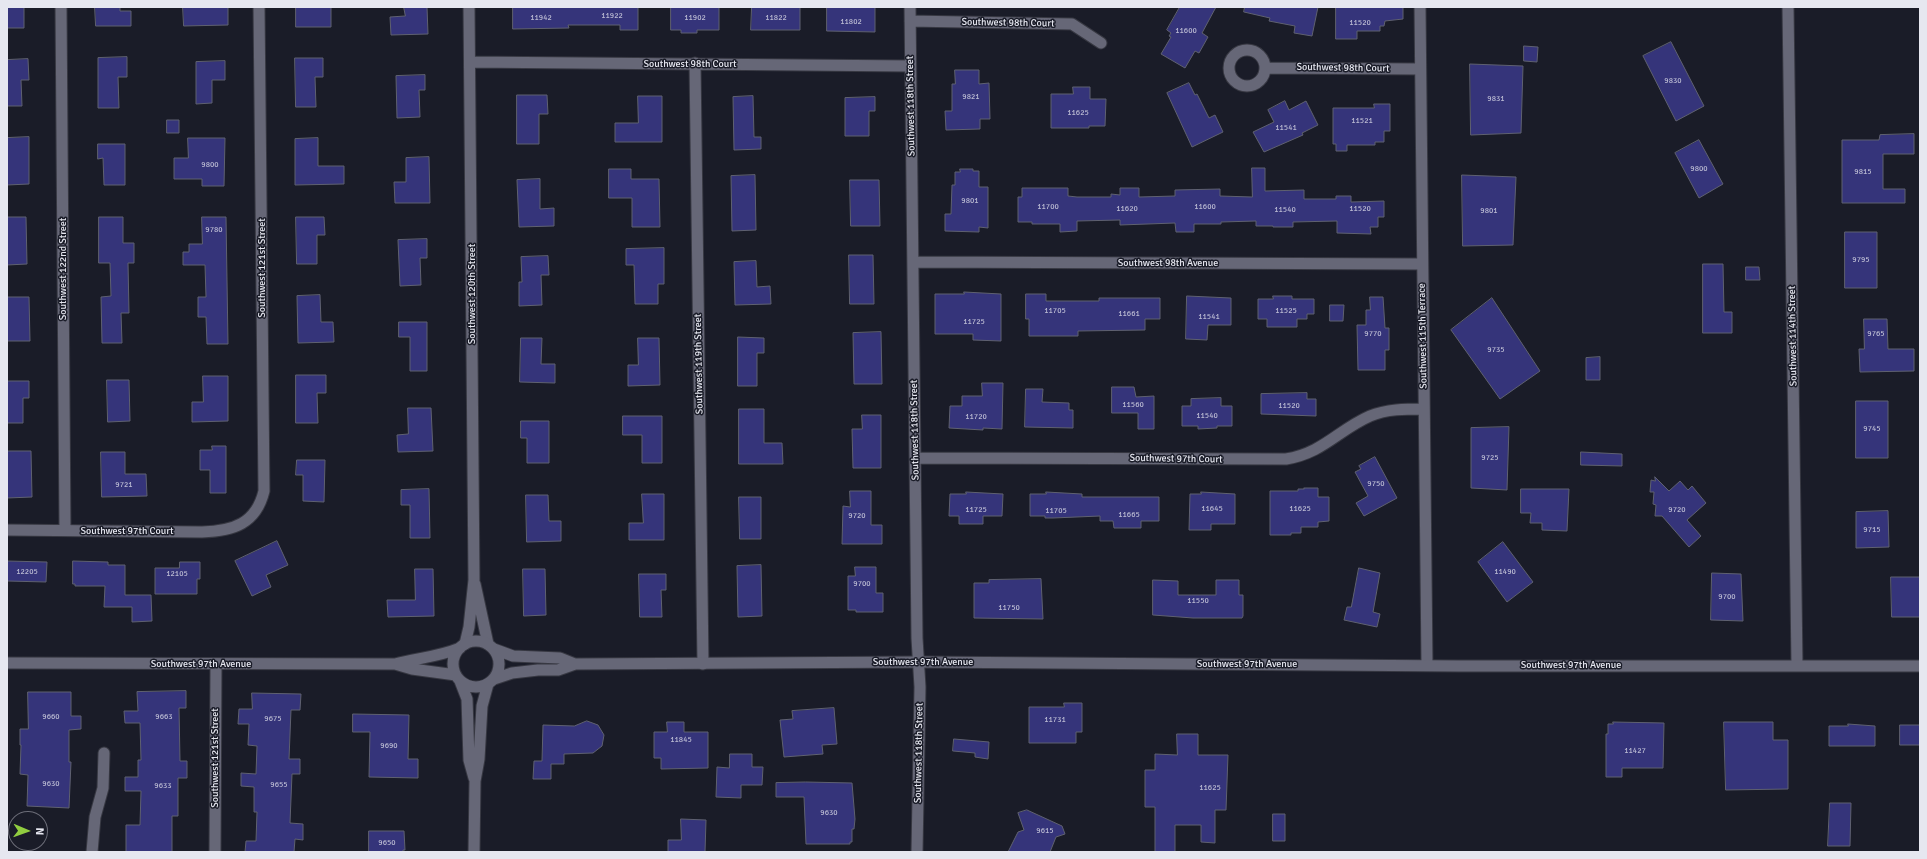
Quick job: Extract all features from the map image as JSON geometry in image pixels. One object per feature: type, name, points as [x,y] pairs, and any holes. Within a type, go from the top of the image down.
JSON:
[{"type":"street","name":"Southwest 122nd Street","points":[[61,7],[66,530]]},
{"type":"street","name":"Southwest 121st Street","points":[[245,522],[258,508],[264,491],[259,7]]},
{"type":"street","name":"Southwest 120th Street","points":[[462,646],[474,580],[469,7]]},
{"type":"street","name":"Southwest 118th Street","points":[[910,7],[920,687],[917,852]]},
{"type":"street","name":"Southwest 115th Terrace","points":[[1420,7],[1427,665]]},
{"type":"street","name":"Southwest 114th Street","points":[[1788,7],[1796,665]]},
{"type":"street","name":"Southwest 98th Court","points":[[910,21],[1072,24],[1101,42]]},
{"type":"street","name":"Southwest 98th Court","points":[[470,62],[910,66]]},
{"type":"street","name":"Southwest 119th Street","points":[[695,63],[703,664]]},
{"type":"street","name":"Southwest 98th Court","points":[[1265,68],[1420,69]]},
{"type":"street","name":"Southwest 98th Avenue","points":[[913,262],[1422,264]]},
{"type":"street","name":"Southwest 97th Court","points":[[916,458],[1286,459],[1299,457],[1317,450],[1361,421],[1379,413],[1396,409],[1424,409]]},
{"type":"street","name":"Southwest 97th Court","points":[[7,530],[214,531],[232,528],[245,522]]},
{"type":"street","name":"Southwest 120th Street","points":[[474,580],[491,647]]},
{"type":"street","points":[[474,852],[475,781],[479,759],[482,706],[491,682],[498,672],[499,664],[498,656],[491,647],[480,641],[462,646],[453,661],[467,699],[469,760],[475,781]]},
{"type":"street","name":"Southwest 97th Avenue","points":[[395,664],[411,659],[437,656],[462,646]]},
{"type":"street","name":"Southwest 97th Avenue","points":[[491,647],[513,656],[560,658],[575,664]]},
{"type":"street","name":"Southwest 97th Avenue","points":[[491,682],[512,673],[538,670],[558,670],[575,664],[919,662],[1920,666]]},
{"type":"street","name":"Southwest 97th Avenue","points":[[7,664],[395,664],[458,678]]},
{"type":"street","name":"Southwest 121st Street","points":[[215,852],[216,664]]},
{"type":"street","points":[[458,678],[473,687],[491,682]]},
{"type":"street","points":[[92,852],[94,825],[102,788],[104,753]]},
{"type":"building","points":[[7,7],[24,7],[24,28],[7,28]]},
{"type":"building","points":[[95,7],[120,7],[120,11],[131,11],[131,26],[96,26]]},
{"type":"building","points":[[183,7],[228,7],[228,25],[184,26]]},
{"type":"building","points":[[296,7],[331,7],[331,27],[296,27]]},
{"type":"building","points":[[404,7],[427,7],[428,34],[391,35],[390,17],[405,16]]},
{"type":"building","points":[[513,7],[638,7],[638,30],[620,30],[620,25],[568,25],[569,28],[513,29]]},
{"type":"building","points":[[671,7],[719,7],[719,30],[697,30],[697,33],[681,33],[681,30],[671,30]]},
{"type":"building","points":[[752,7],[800,7],[800,30],[751,30]]},
{"type":"building","points":[[827,7],[875,7],[875,32],[827,31]]},
{"type":"building","points":[[1180,7],[1216,7],[1202,33],[1208,37],[1199,53],[1195,51],[1185,68],[1161,54],[1171,37],[1169,36],[1171,33],[1167,30]]},
{"type":"building","points":[[1245,7],[1318,7],[1312,36],[1294,33],[1295,26],[1269,21],[1270,18],[1244,12]]},
{"type":"building","points":[[1336,7],[1403,7],[1403,19],[1385,21],[1384,26],[1380,26],[1380,31],[1357,31],[1357,39],[1336,39]]},
{"type":"building","points":[[1671,42],[1704,106],[1676,121],[1643,56]]},
{"type":"building","points":[[1524,46],[1538,47],[1537,62],[1524,61]]},
{"type":"building","points":[[127,57],[127,77],[118,77],[119,108],[98,108],[98,58]]},
{"type":"building","points":[[295,58],[323,58],[323,77],[315,77],[316,107],[296,107]]},
{"type":"building","points":[[28,59],[29,80],[21,80],[22,106],[7,106],[7,60]]},
{"type":"building","points":[[225,61],[225,80],[212,80],[212,103],[196,104],[196,62]]},
{"type":"building","points":[[1470,64],[1523,66],[1521,133],[1471,135]]},
{"type":"building","points":[[955,70],[979,70],[979,84],[989,83],[990,119],[980,119],[980,129],[946,130],[945,111],[952,111],[952,84],[955,84]]},
{"type":"building","points":[[425,75],[425,90],[419,90],[420,117],[397,118],[396,76]]},
{"type":"building","points":[[1189,83],[1195,95],[1197,94],[1209,118],[1215,115],[1223,132],[1192,147],[1167,93]]},
{"type":"building","points":[[1073,87],[1090,87],[1090,99],[1106,99],[1105,126],[1089,126],[1089,128],[1051,128],[1051,94],[1073,94]]},
{"type":"building","points":[[517,95],[547,95],[548,114],[539,114],[539,144],[517,144]]},
{"type":"building","points":[[638,96],[662,96],[662,142],[615,142],[615,123],[638,123]]},
{"type":"building","points":[[753,96],[754,137],[761,137],[761,149],[734,150],[733,97]]},
{"type":"building","points":[[875,97],[875,111],[869,111],[869,136],[845,136],[845,98]]},
{"type":"building","points":[[1285,101],[1289,110],[1306,101],[1318,125],[1302,133],[1303,135],[1264,152],[1253,132],[1274,122],[1268,110]]},
{"type":"building","points":[[1374,104],[1390,104],[1390,131],[1384,131],[1384,142],[1375,142],[1375,145],[1347,145],[1347,151],[1336,151],[1336,144],[1333,144],[1333,108],[1374,108]]},
{"type":"building","points":[[167,120],[179,120],[179,133],[167,133]]},
{"type":"building","points":[[1914,134],[1914,154],[1883,154],[1883,189],[1905,189],[1905,203],[1842,203],[1842,140],[1879,140],[1880,135]]},
{"type":"building","points":[[29,137],[29,184],[7,185],[7,138]]},
{"type":"building","points":[[188,138],[225,138],[224,186],[202,186],[202,179],[174,179],[174,158],[188,158]]},
{"type":"building","points":[[318,138],[318,166],[344,166],[344,184],[295,185],[295,139]]},
{"type":"building","points":[[1699,140],[1723,184],[1699,198],[1675,153]]},
{"type":"building","points":[[98,144],[125,144],[125,185],[104,185],[103,158],[98,159]]},
{"type":"building","points":[[429,157],[430,203],[395,203],[394,182],[406,182],[406,158]]},
{"type":"building","points":[[1252,168],[1265,168],[1265,191],[1304,190],[1304,199],[1336,199],[1336,196],[1351,196],[1351,202],[1384,201],[1384,217],[1378,217],[1378,227],[1370,227],[1371,234],[1337,233],[1337,221],[1293,222],[1293,227],[1256,226],[1256,221],[1221,222],[1221,224],[1194,224],[1194,232],[1176,232],[1175,223],[1120,225],[1120,220],[1077,221],[1077,231],[1060,232],[1060,224],[1032,224],[1032,222],[1018,222],[1018,197],[1022,197],[1022,188],[1068,188],[1068,196],[1077,197],[1111,197],[1111,194],[1120,195],[1120,188],[1139,188],[1139,197],[1175,196],[1175,190],[1220,189],[1220,196],[1252,197]]},
{"type":"building","points":[[609,169],[631,169],[631,179],[659,179],[660,227],[632,227],[632,198],[609,198]]},
{"type":"building","points":[[960,169],[973,169],[973,171],[979,171],[979,187],[988,187],[988,228],[979,227],[979,232],[945,231],[945,214],[951,214],[952,185],[955,185],[955,172],[960,172]]},
{"type":"building","points":[[755,175],[756,230],[732,231],[731,176]]},
{"type":"building","points":[[1462,175],[1516,177],[1513,245],[1463,246]]},
{"type":"building","points":[[540,179],[540,209],[554,208],[554,226],[519,227],[517,180]]},
{"type":"building","points":[[850,180],[879,180],[880,226],[851,226]]},
{"type":"building","points":[[7,217],[26,217],[27,264],[7,265]]},
{"type":"building","points":[[99,217],[123,217],[123,243],[134,243],[134,263],[128,263],[129,313],[121,313],[122,343],[102,343],[101,297],[111,296],[110,263],[99,263]]},
{"type":"building","points":[[202,217],[226,217],[228,344],[207,344],[206,317],[198,317],[198,297],[206,297],[205,265],[183,265],[183,252],[189,252],[189,244],[202,244]]},
{"type":"building","points":[[296,217],[324,217],[325,235],[317,235],[317,264],[297,264]]},
{"type":"building","points":[[1845,232],[1877,232],[1877,288],[1845,288]]},
{"type":"building","points":[[427,239],[427,258],[420,258],[421,285],[400,286],[398,240]]},
{"type":"building","points":[[664,248],[664,284],[658,284],[658,304],[635,304],[634,265],[626,265],[626,249]]},
{"type":"building","points":[[849,255],[873,255],[874,304],[850,304]]},
{"type":"building","points":[[548,256],[549,275],[541,275],[542,305],[519,306],[519,282],[522,282],[521,257]]},
{"type":"building","points":[[756,261],[757,287],[770,286],[771,304],[735,305],[734,262]]},
{"type":"building","points":[[1703,264],[1723,264],[1724,312],[1732,312],[1732,333],[1703,333]]},
{"type":"building","points":[[1746,267],[1759,267],[1760,280],[1746,280]]},
{"type":"building","points":[[964,292],[1001,294],[1001,341],[973,340],[973,334],[935,334],[935,294],[964,294]]},
{"type":"building","points":[[1026,294],[1046,294],[1046,301],[1099,301],[1099,298],[1160,298],[1160,319],[1145,319],[1145,330],[1078,331],[1078,336],[1029,336],[1029,319],[1026,319]]},
{"type":"building","points":[[320,295],[321,322],[333,322],[334,342],[298,343],[297,296]]},
{"type":"building","points":[[1187,296],[1231,298],[1231,325],[1208,325],[1207,340],[1186,339]]},
{"type":"building","points":[[1273,296],[1292,296],[1292,299],[1314,299],[1314,314],[1307,314],[1307,319],[1297,319],[1297,327],[1267,327],[1267,319],[1258,319],[1258,299],[1273,299]]},
{"type":"building","points":[[7,297],[29,297],[30,341],[7,341]]},
{"type":"building","points":[[1370,297],[1383,297],[1385,328],[1389,328],[1389,350],[1385,350],[1385,370],[1358,370],[1357,325],[1366,325],[1366,310],[1370,310]]},
{"type":"building","points":[[1492,298],[1540,371],[1500,399],[1451,330]]},
{"type":"building","points":[[1330,305],[1344,305],[1343,321],[1330,321]]},
{"type":"building","points":[[1864,319],[1887,319],[1888,349],[1914,349],[1914,371],[1860,372],[1859,349],[1864,349]]},
{"type":"building","points":[[399,322],[427,322],[427,371],[410,371],[410,337],[399,337]]},
{"type":"building","points":[[881,332],[882,384],[854,384],[853,333]]},
{"type":"building","points":[[738,337],[764,338],[764,353],[757,353],[757,386],[738,386]]},
{"type":"building","points":[[521,338],[542,338],[541,364],[555,364],[555,383],[520,382]]},
{"type":"building","points":[[638,338],[659,338],[660,385],[628,386],[628,365],[638,365]]},
{"type":"building","points":[[1600,357],[1600,380],[1586,380],[1586,358]]},
{"type":"building","points":[[296,375],[326,375],[326,393],[317,393],[318,423],[296,423]]},
{"type":"building","points":[[203,376],[228,376],[228,421],[192,422],[192,402],[203,402]]},
{"type":"building","points":[[107,380],[129,380],[130,421],[108,422]]},
{"type":"building","points":[[7,381],[29,381],[29,398],[23,398],[23,423],[7,423]]},
{"type":"building","points":[[982,383],[1003,383],[1002,429],[983,428],[983,430],[949,428],[950,406],[962,406],[962,396],[982,396]]},
{"type":"building","points":[[1112,387],[1134,387],[1136,397],[1154,396],[1154,429],[1138,429],[1138,413],[1112,413]]},
{"type":"building","points":[[1026,389],[1043,389],[1042,402],[1069,403],[1069,410],[1073,410],[1073,428],[1025,427]]},
{"type":"building","points":[[1307,393],[1307,399],[1316,399],[1316,416],[1261,414],[1261,394]]},
{"type":"building","points":[[1221,398],[1221,406],[1232,406],[1232,426],[1217,426],[1217,428],[1198,429],[1198,426],[1182,426],[1182,406],[1191,406],[1191,399]]},
{"type":"building","points":[[1856,401],[1888,401],[1888,458],[1856,458]]},
{"type":"building","points":[[408,408],[431,408],[433,451],[398,452],[397,435],[408,434]]},
{"type":"building","points":[[739,409],[764,409],[764,443],[782,443],[783,464],[739,464]]},
{"type":"building","points":[[862,415],[881,415],[881,468],[853,468],[852,429],[862,429]]},
{"type":"building","points":[[623,416],[662,416],[662,463],[642,463],[642,435],[623,435]]},
{"type":"building","points":[[521,421],[549,421],[549,463],[527,463],[527,438],[521,438]]},
{"type":"building","points":[[1509,427],[1507,490],[1471,488],[1471,428]]},
{"type":"building","points":[[212,446],[226,446],[226,493],[210,493],[210,470],[200,470],[200,450],[212,450]]},
{"type":"building","points":[[7,451],[31,451],[32,497],[7,498]]},
{"type":"building","points":[[101,452],[125,452],[125,474],[146,474],[147,496],[102,497]]},
{"type":"building","points":[[1581,452],[1622,454],[1622,466],[1581,465]]},
{"type":"building","points":[[1375,457],[1397,498],[1364,516],[1356,503],[1368,496],[1355,472],[1361,469],[1359,466]]},
{"type":"building","points":[[297,460],[325,460],[324,502],[303,501],[303,475],[296,475]]},
{"type":"building","points":[[1655,477],[1669,491],[1680,481],[1688,490],[1692,486],[1706,503],[1687,520],[1701,536],[1689,547],[1662,516],[1655,516],[1656,505],[1653,504],[1654,492],[1650,492],[1651,480],[1655,481]]},
{"type":"building","points":[[1318,488],[1318,497],[1329,497],[1329,521],[1318,522],[1318,527],[1301,527],[1301,533],[1291,533],[1291,535],[1270,535],[1270,491],[1298,491],[1298,489]]},
{"type":"building","points":[[429,489],[430,538],[410,538],[410,505],[401,505],[401,490]]},
{"type":"building","points":[[1521,489],[1569,489],[1567,531],[1542,530],[1542,523],[1530,523],[1531,513],[1521,513]]},
{"type":"building","points":[[850,491],[871,491],[871,525],[882,525],[882,544],[842,544],[843,506],[850,507]]},
{"type":"building","points":[[966,492],[1003,494],[1002,516],[983,516],[983,524],[959,524],[959,516],[949,516],[950,494],[966,494]]},
{"type":"building","points":[[1046,492],[1082,494],[1082,497],[1159,497],[1159,521],[1141,521],[1141,528],[1114,528],[1113,521],[1100,521],[1100,516],[1045,518],[1045,516],[1030,516],[1030,494],[1046,494]]},
{"type":"building","points":[[1201,492],[1235,494],[1235,524],[1211,524],[1211,530],[1189,530],[1190,494],[1201,494]]},
{"type":"building","points":[[642,494],[664,494],[664,540],[629,540],[629,523],[643,523]]},
{"type":"building","points":[[526,495],[548,495],[549,521],[561,521],[561,541],[527,542]]},
{"type":"building","points":[[739,497],[761,497],[761,539],[740,539]]},
{"type":"building","points":[[1888,511],[1889,547],[1856,548],[1856,512]]},
{"type":"building","points":[[277,541],[288,565],[266,575],[271,587],[252,596],[235,561]]},
{"type":"building","points":[[1503,542],[1533,582],[1507,602],[1478,562]]},
{"type":"building","points":[[7,561],[47,562],[46,582],[7,581]]},
{"type":"building","points":[[73,561],[108,562],[108,565],[125,565],[125,595],[151,595],[152,621],[132,622],[132,607],[104,607],[105,586],[75,586],[75,584],[73,584]]},
{"type":"building","points":[[180,562],[200,562],[200,579],[197,579],[197,594],[155,594],[155,568],[179,568]]},
{"type":"building","points":[[761,565],[762,616],[738,617],[737,566]]},
{"type":"building","points":[[855,567],[876,567],[876,593],[883,593],[883,612],[856,612],[856,610],[848,610],[848,576],[855,576]]},
{"type":"building","points":[[1359,568],[1380,573],[1373,612],[1380,614],[1377,627],[1344,620],[1347,607],[1351,607]]},
{"type":"building","points":[[415,569],[433,569],[434,616],[388,617],[387,600],[415,600]]},
{"type":"building","points":[[523,569],[545,569],[546,615],[524,616]]},
{"type":"building","points":[[1712,573],[1741,574],[1743,621],[1711,620]]},
{"type":"building","points":[[639,574],[666,574],[666,590],[661,590],[662,617],[640,617]]},
{"type":"building","points":[[1891,577],[1920,577],[1920,617],[1892,617]]},
{"type":"building","points":[[1041,579],[1043,619],[974,618],[974,583],[989,583],[989,580]]},
{"type":"building","points":[[1153,580],[1178,581],[1178,595],[1216,595],[1216,580],[1239,580],[1239,595],[1243,595],[1243,616],[1242,618],[1193,618],[1153,615]]},
{"type":"building","points":[[186,691],[186,708],[179,708],[180,761],[187,761],[187,778],[178,778],[178,816],[172,816],[172,852],[126,852],[126,825],[140,825],[141,791],[125,791],[125,777],[138,777],[138,760],[141,760],[140,723],[125,723],[124,711],[138,711],[137,692]]},
{"type":"building","points":[[28,692],[71,692],[71,716],[81,716],[81,729],[69,730],[69,762],[71,762],[69,808],[27,806],[28,775],[20,774],[20,729],[28,729]]},
{"type":"building","points":[[252,693],[301,694],[300,710],[291,710],[289,759],[300,759],[300,774],[292,774],[290,823],[303,824],[303,840],[295,839],[294,852],[245,852],[246,841],[256,841],[257,812],[254,812],[254,787],[241,786],[241,773],[256,774],[257,746],[248,745],[249,724],[238,724],[239,709],[252,709]]},
{"type":"building","points":[[1064,703],[1082,703],[1082,732],[1076,732],[1076,743],[1029,743],[1029,707],[1064,707]]},
{"type":"building","points":[[834,708],[837,744],[822,745],[823,754],[784,757],[780,720],[793,719],[792,711]]},
{"type":"building","points":[[353,714],[409,715],[408,759],[418,759],[418,778],[369,777],[370,732],[353,732]]},
{"type":"building","points":[[587,721],[598,725],[604,735],[602,746],[593,753],[564,754],[564,764],[551,764],[551,779],[533,779],[534,761],[542,761],[543,725],[574,726]]},
{"type":"building","points":[[667,722],[684,722],[684,732],[708,732],[708,768],[661,769],[661,758],[654,758],[654,732],[667,732]]},
{"type":"building","points":[[1613,722],[1664,723],[1663,768],[1622,768],[1622,777],[1606,777],[1606,734],[1608,734],[1608,724],[1613,724]]},
{"type":"building","points":[[1724,722],[1773,722],[1773,740],[1788,740],[1788,789],[1726,790]]},
{"type":"building","points":[[1848,724],[1875,726],[1875,746],[1829,746],[1829,726],[1848,726]]},
{"type":"building","points":[[1900,725],[1920,725],[1920,745],[1900,745]]},
{"type":"building","points":[[1177,734],[1198,734],[1198,755],[1228,755],[1226,810],[1215,810],[1215,843],[1201,842],[1201,825],[1175,825],[1175,852],[1155,852],[1155,807],[1145,807],[1145,770],[1155,770],[1155,754],[1177,755]]},
{"type":"building","points":[[954,739],[989,742],[988,759],[975,757],[975,753],[953,751]]},
{"type":"building","points":[[730,754],[752,754],[752,767],[763,767],[762,785],[741,785],[741,798],[716,797],[717,767],[729,768]]},
{"type":"building","points":[[776,783],[852,783],[855,819],[854,829],[852,829],[852,842],[850,842],[850,844],[806,844],[804,797],[776,797]]},
{"type":"building","points":[[1830,803],[1851,803],[1850,846],[1828,846]]},
{"type":"building","points":[[1027,810],[1062,826],[1065,834],[1056,837],[1050,852],[1008,852],[1018,832],[1024,830],[1018,813]]},
{"type":"building","points":[[1273,814],[1285,814],[1285,841],[1273,841]]},
{"type":"building","points":[[681,819],[706,820],[705,852],[668,852],[668,840],[681,840]]},
{"type":"building","points":[[369,831],[404,831],[405,850],[403,850],[403,852],[369,852]]}]
